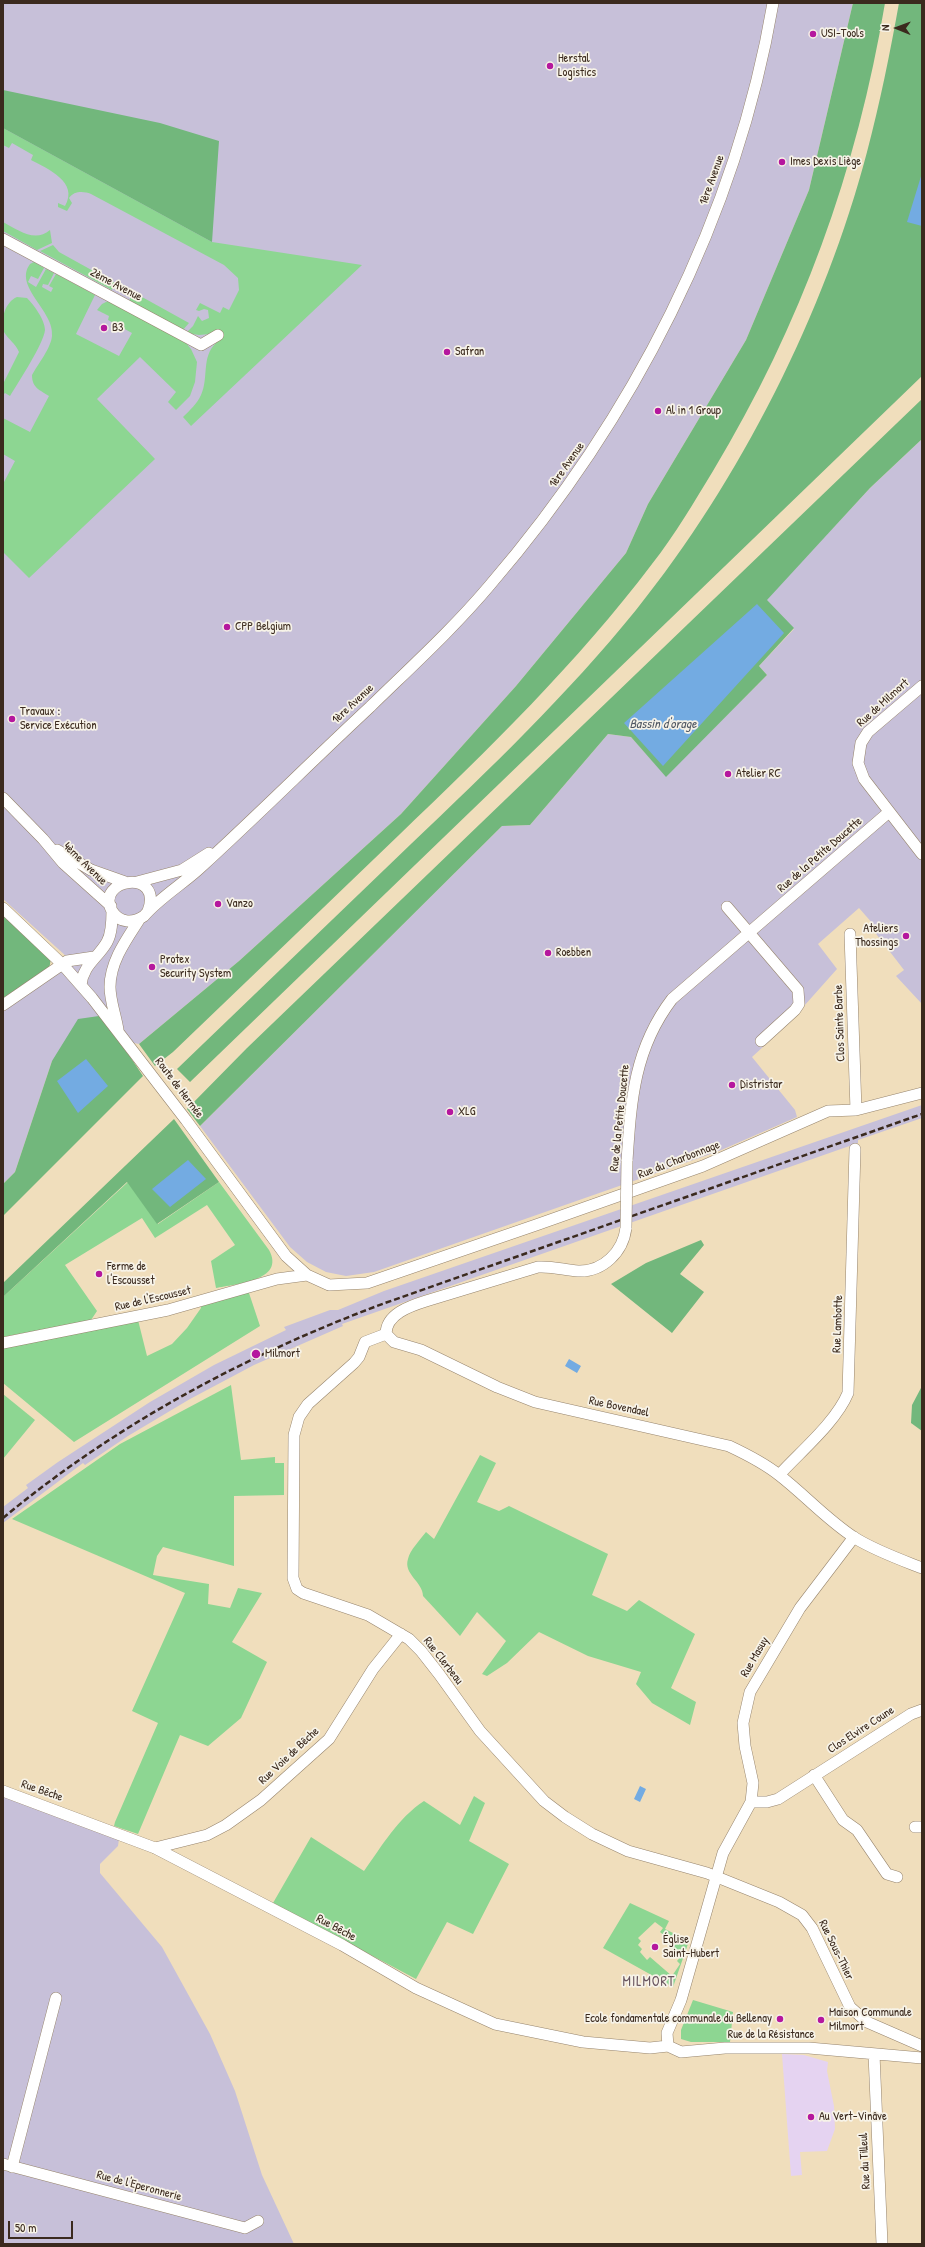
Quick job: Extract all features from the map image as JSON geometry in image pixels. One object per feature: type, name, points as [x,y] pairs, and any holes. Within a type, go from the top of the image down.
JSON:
[{"type":"street","name":"1ère Avenue","points":[[119,1032],[110,988],[111,975],[118,953],[139,920],[202,866],[429,650],[469,609],[524,545],[604,435],[666,324],[716,208],[737,148],[757,79],[773,3]]},
{"type":"street","name":"2ème Avenue","points":[[3,238],[201,345],[218,336]]},
{"type":"street","name":"Rue de Milmort","points":[[890,812],[864,779],[858,763],[861,743],[868,732],[922,686]]},
{"type":"street","name":"4ème Avenue","points":[[3,798],[43,839],[63,863],[112,909]]},
{"type":"street","points":[[890,812],[922,854]]},
{"type":"street","name":"Rue de la Petite Doucette","points":[[386,1334],[387,1326],[394,1316],[408,1307],[420,1303],[538,1268],[554,1266],[578,1271],[599,1267],[610,1260],[620,1249],[626,1228],[627,1161],[637,1073],[641,1055],[657,1019],[672,999],[890,812]]},
{"type":"street","name":"4ème Avenue","points":[[43,839],[67,857],[91,870],[125,882]]},
{"type":"street","name":"1ère Avenue","points":[[125,882],[137,882],[182,870],[225,843]]},
{"type":"street","points":[[81,985],[85,968],[107,943],[110,935],[112,893],[116,886],[125,882]]},
{"type":"street","points":[[137,882],[146,888],[149,894],[151,900],[148,911]]},
{"type":"street","points":[[727,907],[798,990],[799,1004],[795,1010],[761,1041]]},
{"type":"street","name":"Route de Hermée","points":[[3,908],[63,965],[92,998],[186,1120],[286,1256],[307,1275],[329,1285]]},
{"type":"street","points":[[112,909],[116,916],[127,922],[139,920]]},
{"type":"street","name":"Clos Sainte Barbe","points":[[850,934],[856,1110]]},
{"type":"street","points":[[3,1005],[67,961],[94,957]]},
{"type":"street","points":[[92,998],[99,996],[110,988]]},
{"type":"street","name":"Rue du Charbonnage","points":[[329,1285],[367,1283],[678,1175],[718,1160],[828,1112],[856,1110],[922,1093]]},
{"type":"street","name":"Rue Lambotte","points":[[779,1475],[830,1419],[844,1402],[848,1392],[855,1149]]},
{"type":"street","name":"Rue de l'Escousset","points":[[3,1343],[168,1310],[277,1280],[307,1275]]},
{"type":"street","name":"Rue Bovendael","points":[[386,1334],[394,1342],[421,1350],[522,1398],[729,1446],[748,1455],[779,1475],[805,1499],[854,1537]]},
{"type":"street","name":"Rue Clerbeau","points":[[386,1334],[365,1342],[359,1357],[308,1404],[299,1417],[294,1435],[293,1578],[297,1589],[303,1593],[368,1615],[401,1634],[421,1651],[480,1731],[544,1801],[565,1817],[592,1834],[628,1851],[717,1877]]},
{"type":"street","points":[[854,1537],[873,1548],[922,1568]]},
{"type":"street","name":"Rue Masuy","points":[[668,2046],[667,2033],[681,2000],[723,1853],[751,1802],[753,1783],[745,1746],[743,1723],[750,1692],[800,1608],[854,1537]]},
{"type":"street","name":"Rue Voie de Bêche","points":[[155,1848],[207,1835],[226,1825],[261,1800],[329,1739],[346,1715],[368,1675],[401,1634]]},
{"type":"street","name":"Clos Elvire Coune","points":[[751,1802],[772,1801],[911,1714],[922,1710]]},
{"type":"street","points":[[814,1775],[843,1820],[857,1830],[887,1874],[896,1877]]},
{"type":"street","name":"Rue Bêche","points":[[3,1791],[155,1848],[342,1945],[416,1988],[495,2024],[583,2042],[650,2048],[668,2046]]},
{"type":"street","name":"Rue Sous-Thier","points":[[717,1877],[779,1902],[802,1915],[812,1928],[850,2007],[858,2016],[876,2027],[922,2046]]},
{"type":"street","name":"Rue de l'Eperonnerie","points":[[56,1998],[7,2166],[245,2228],[258,2221]]},
{"type":"street","name":"Rue de la Résistance","points":[[668,2046],[681,2052],[725,2048],[809,2048],[922,2058]]},
{"type":"street","name":"Rue du Tilleul","points":[[874,2054],[882,2244]]},
{"type":"shaded area","points":[[3,3],[853,3],[809,190],[746,340],[648,504],[626,553],[516,686],[401,814],[239,961],[139,1044],[119,1040],[52,1061],[15,1172],[3,1184],[3,1005],[67,957],[3,899]]},
{"type":"shaded area","points":[[922,439],[922,1004],[896,976],[904,970],[870,926],[873,924],[859,908],[818,944],[837,969],[788,1024],[752,1057],[795,1110],[797,1117],[719,1151],[374,1272],[346,1276],[326,1272],[307,1262],[290,1247],[200,1126],[502,826],[530,825],[608,734],[631,737],[666,776],[767,675],[759,666],[794,629],[766,600],[870,488]]},
{"type":"shaded area","points":[[922,1105],[922,1118],[858,1140],[858,1143],[342,1324],[343,1326],[254,1365],[190,1399],[128,1436],[85,1465],[83,1463],[3,1523],[3,1507],[28,1488],[26,1485],[58,1462],[150,1402],[214,1365],[286,1330],[284,1327],[330,1310],[338,1310],[384,1291]]},
{"type":"shaded area","points":[[3,1795],[119,1839],[118,1846],[100,1864],[100,1873],[162,1947],[210,2034],[235,2091],[262,2175],[294,2244],[3,2244]]},
{"type":"shaded area","name":"Au Vert-Vinâve","points":[[782,2054],[804,2055],[828,2062],[827,2071],[834,2106],[835,2129],[827,2151],[800,2152],[802,2175],[791,2176]]},
{"type":"green space","points":[[853,3],[885,3],[859,126],[822,245],[799,303],[745,416],[676,530],[623,601],[563,671],[499,738],[173,1052],[155,1066],[139,1044],[239,961],[401,814],[516,686],[626,553],[648,504],[746,340],[809,190]]},
{"type":"green space","points":[[899,3],[922,3],[922,376],[190,1082],[177,1069],[470,788],[555,702],[636,610],[674,560],[710,507],[744,451],[775,393],[803,333],[828,273],[849,212],[867,152]]},
{"type":"green space","points":[[3,90],[160,123],[219,141],[212,242],[3,128]]},
{"type":"green space","points":[[3,128],[212,242],[362,265],[191,426],[183,417],[201,395],[205,382],[208,355],[216,343],[210,334],[199,335],[186,333],[193,326],[198,316],[202,321],[209,318],[208,310],[196,310],[200,303],[220,313],[223,307],[229,310],[239,290],[238,278],[224,265],[91,194],[82,192],[73,194],[69,198],[72,203],[67,211],[58,207],[58,203],[65,206],[68,198],[68,190],[65,183],[53,172],[31,160],[33,155],[12,143],[9,148],[3,145]]},
{"type":"green space","points":[[3,222],[26,234],[44,234],[50,230],[52,243],[37,250],[3,231]]},
{"type":"green space","points":[[53,245],[59,252],[115,283],[112,290],[40,251]]},
{"type":"green space","points":[[34,262],[44,268],[38,279],[31,276],[28,282],[36,287],[46,269],[54,273],[48,285],[43,284],[42,287],[51,292],[53,288],[49,286],[56,274],[95,295],[76,334],[119,356],[132,333],[108,320],[109,316],[97,310],[102,304],[108,301],[186,343],[191,349],[197,362],[195,382],[190,396],[176,410],[168,402],[176,392],[140,357],[97,399],[155,459],[29,578],[3,552],[3,484],[15,461],[3,454],[3,418],[30,432],[49,396],[35,386],[32,379],[32,375],[47,351],[52,336],[51,327],[47,317],[30,290],[27,281],[26,273],[30,264]]},
{"type":"green space","points":[[133,292],[189,323],[182,331],[129,301]]},
{"type":"green space","points":[[17,297],[27,298],[30,301],[41,317],[45,330],[44,336],[36,353],[10,396],[5,393],[3,395],[3,384],[19,352],[4,332],[3,317],[9,303]]},
{"type":"green space","points":[[922,399],[922,439],[870,488],[767,600],[794,628],[759,666],[767,675],[666,777],[631,737],[608,734],[530,825],[502,826],[200,1126],[187,1109],[247,1048]]},
{"type":"green space","points":[[3,915],[50,956],[50,964],[42,979],[3,1005]]},
{"type":"green space","points":[[99,1016],[119,1040],[143,1076],[3,1216],[3,1184],[15,1172],[52,1061],[78,1019]]},
{"type":"green space","points":[[174,1119],[219,1182],[157,1224],[127,1182],[3,1297],[3,1283]]},
{"type":"green space","points":[[128,1182],[158,1224],[219,1182],[269,1250],[272,1260],[271,1268],[265,1275],[256,1279],[216,1288],[211,1261],[235,1245],[207,1205],[155,1238],[142,1218],[65,1265],[97,1311],[91,1320],[3,1337],[3,1297]]},
{"type":"green space","points":[[701,1240],[704,1245],[680,1274],[704,1292],[672,1333],[611,1284],[646,1263]]},
{"type":"green space","points":[[248,1290],[260,1326],[74,1442],[3,1383],[3,1347],[138,1320],[147,1356],[172,1344],[187,1328],[201,1308],[200,1304]]},
{"type":"green space","points":[[231,1385],[241,1460],[275,1457],[275,1463],[284,1463],[284,1495],[234,1496],[234,1566],[163,1547],[157,1556],[153,1575],[209,1584],[208,1604],[230,1608],[238,1588],[262,1593],[232,1642],[267,1662],[241,1718],[208,1746],[180,1735],[138,1834],[114,1826],[158,1723],[132,1711],[185,1593],[12,1519],[120,1444]]},
{"type":"green space","points":[[922,1386],[922,1431],[911,1423],[912,1405]]},
{"type":"green space","points":[[3,1394],[35,1420],[3,1459]]},
{"type":"green space","points":[[480,1455],[496,1463],[477,1502],[499,1511],[509,1506],[608,1554],[592,1595],[627,1611],[639,1600],[695,1634],[671,1688],[696,1702],[690,1725],[652,1703],[636,1684],[641,1672],[588,1656],[539,1632],[507,1663],[487,1676],[482,1674],[506,1641],[477,1612],[460,1636],[423,1596],[420,1586],[408,1569],[407,1564],[411,1552],[426,1532],[434,1539]]},
{"type":"green space","points":[[474,1796],[485,1803],[469,1841],[509,1864],[473,1934],[447,1922],[416,1979],[273,1903],[311,1837],[364,1871],[398,1824],[424,1801],[460,1825]]},
{"type":"green space","points":[[630,1903],[669,1921],[665,1929],[689,1941],[673,1987],[603,1948]],"holes":[[[655,1922],[663,1928],[660,1932],[667,1938],[664,1941],[681,1956],[677,1961],[680,1964],[672,1976],[650,1957],[647,1960],[640,1952],[642,1949],[638,1945],[641,1941],[638,1938]]]},
{"type":"green space","points":[[693,2000],[733,2012],[730,2042],[691,2042],[681,2039],[681,2030]]},
{"type":"water","points":[[922,173],[922,226],[907,222]]},
{"type":"water","name":"Bassin d'orage","points":[[757,604],[784,633],[663,766],[624,723]]},
{"type":"water","points":[[86,1059],[108,1086],[78,1113],[57,1081]]},
{"type":"water","points":[[188,1160],[206,1179],[170,1207],[152,1189]]},
{"type":"water","points":[[569,1359],[581,1366],[577,1373],[565,1366]]},
{"type":"water","points":[[640,1786],[646,1789],[640,1802],[634,1799]]},
{"type":"railway","points":[[3,1518],[46,1484],[137,1422],[185,1394],[283,1345],[385,1303],[922,1114]]},
{"type":"place","name":"USI-Tools","points":[[813,34]]},
{"type":"place","name":"Herstal Logistics","points":[[550,66]]},
{"type":"place","name":"Imes Dexis Liège","points":[[782,162]]},
{"type":"place","name":"B3","points":[[104,328]]},
{"type":"place","name":"Safran","points":[[447,352]]},
{"type":"place","name":"Al in 1 Group","points":[[658,411]]},
{"type":"place","name":"CPP Belgium","points":[[227,627]]},
{"type":"place","name":"Travaux : Service Exécution","points":[[12,719]]},
{"type":"place","name":"Atelier RC","points":[[728,774]]},
{"type":"place","name":"Vanzo","points":[[218,904]]},
{"type":"place","name":"Ateliers Thossings","points":[[906,936]]},
{"type":"place","name":"Roebben","points":[[548,953]]},
{"type":"place","name":"Protex Security System","points":[[152,967]]},
{"type":"place","name":"Distristar","points":[[732,1085]]},
{"type":"place","name":"XLG","points":[[450,1112]]},
{"type":"place","name":"Ferme de l'Escousset","points":[[99,1274]]},
{"type":"place","name":"Milmort","points":[[256,1354]]},
{"type":"place","name":"Église Saint-Hubert","points":[[655,1947]]},
{"type":"place","name":"Ecole fondamentale communale du Bellenay","points":[[780,2019]]},
{"type":"place","name":"Maison Communale Milmort","points":[[821,2020]]},
{"type":"place","name":"Au Vert-Vinâve","points":[[811,2117]]},
{"type":"district","name":"MILMORT","points":[[649,1982]]}]
